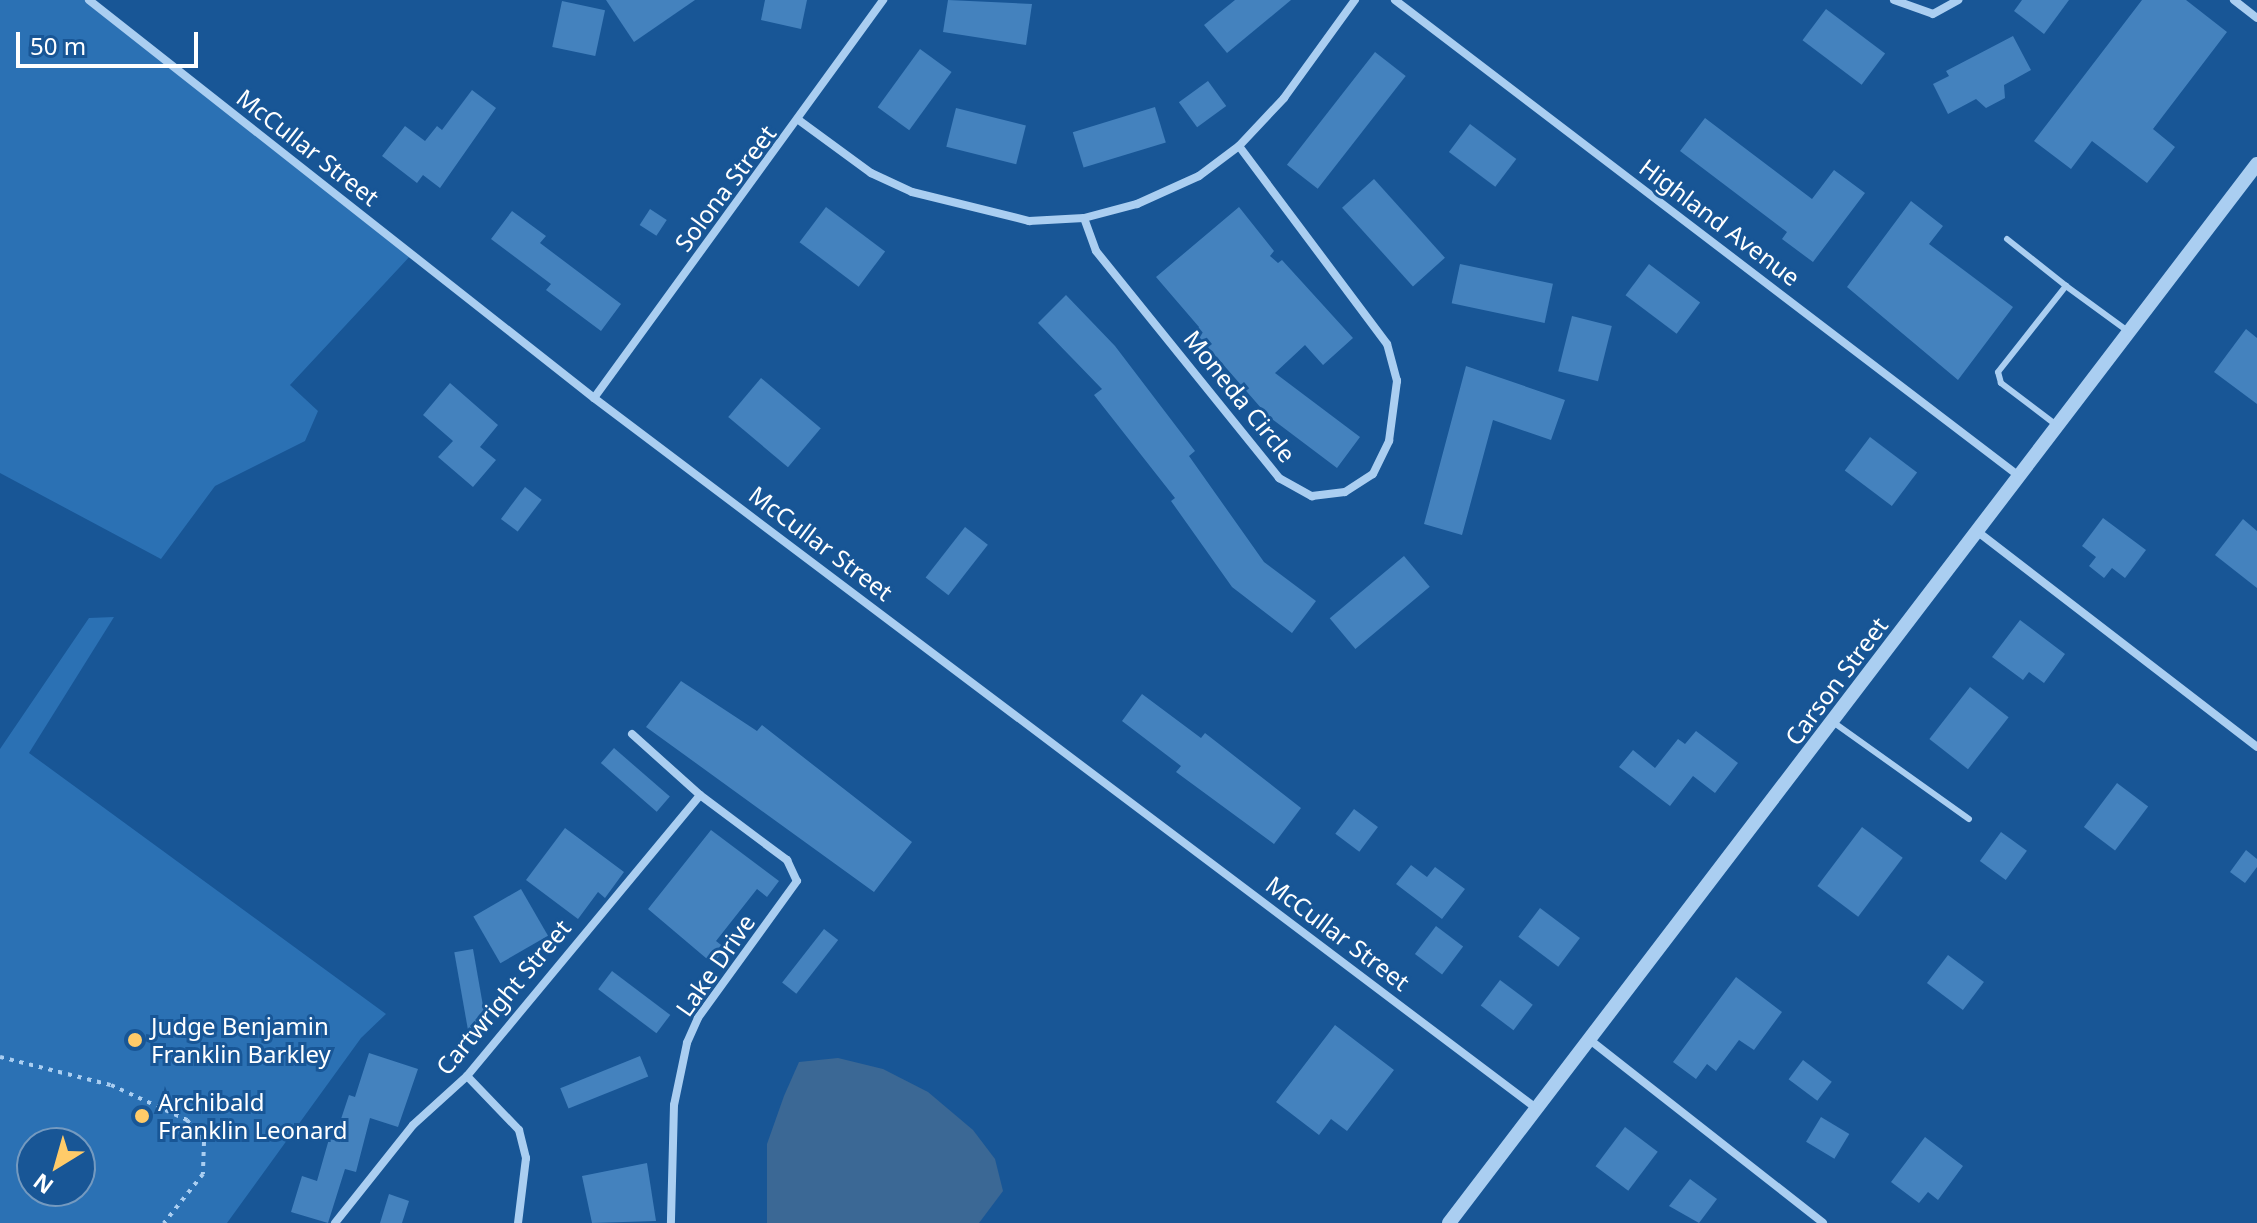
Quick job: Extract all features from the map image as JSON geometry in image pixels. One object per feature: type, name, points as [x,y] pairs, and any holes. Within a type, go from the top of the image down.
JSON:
[{"type":"street","name":"McCullar Street","points":[[89,0],[594,398],[1536,1108]]},
{"type":"street","name":"Solona Street","points":[[594,398],[800,121],[883,0]]},
{"type":"street","points":[[800,121],[871,173],[912,192],[1029,221],[1084,218],[1137,204],[1199,176],[1239,146],[1284,98],[1355,0]]},
{"type":"street","name":"Highland Avenue","points":[[1395,0],[2020,477]]},
{"type":"street","points":[[1894,0],[1933,14],[1958,0]]},
{"type":"street","points":[[2234,0],[2257,18]]},
{"type":"street","name":"Moneda Circle","points":[[1084,218],[1096,251],[1279,478],[1312,496],[1345,492],[1373,474],[1389,441],[1397,381],[1387,344],[1239,146]]},
{"type":"street","name":"Carson Street","points":[[1449,1223],[2257,164]]},
{"type":"street","points":[[1978,532],[2257,747]]},
{"type":"street","points":[[632,734],[700,795]]},
{"type":"street","name":"Lake Drive","points":[[671,1223],[674,1105],[687,1043],[698,1018],[797,881],[787,860],[700,795]]},
{"type":"street","name":"Cartwright Street","points":[[335,1223],[413,1125],[467,1076],[700,795]]},
{"type":"street","points":[[1590,1040],[1823,1223]]},
{"type":"street","points":[[467,1076],[519,1130],[526,1158],[518,1223]]},
{"type":"lane","points":[[2007,239],[2129,332]]},
{"type":"lane","points":[[2058,426],[2001,383],[1998,372],[2066,286]]},
{"type":"lane","points":[[1833,722],[1969,819]]},
{"type":"path","points":[[0,1057],[111,1085],[187,1120],[204,1142],[203,1174],[164,1223]]},
{"type":"shaded area","points":[[0,0],[89,0],[412,254],[290,385],[318,411],[305,441],[215,486],[161,559],[0,473]]},
{"type":"shaded area","points":[[114,617],[29,753],[386,1014],[361,1038],[227,1223],[0,1223],[0,749],[89,618]]},
{"type":"shaded area","points":[[838,1058],[883,1069],[928,1092],[973,1130],[995,1159],[1003,1191],[979,1223],[767,1223],[767,1144],[784,1096],[799,1062]]},
{"type":"building","points":[[606,0],[695,0],[634,42]]},
{"type":"building","points":[[765,0],[807,0],[801,29],[761,20]]},
{"type":"building","points":[[948,0],[1032,4],[1026,45],[943,32]]},
{"type":"building","points":[[1235,0],[1291,0],[1227,53],[1204,25]]},
{"type":"building","points":[[2022,0],[2069,0],[2044,34],[2014,11]]},
{"type":"building","points":[[2142,0],[2186,0],[2227,32],[2153,129],[2175,147],[2147,183],[2092,141],[2071,169],[2034,141]]},
{"type":"building","points":[[562,1],[605,10],[595,56],[552,47]]},
{"type":"building","points":[[1826,9],[1885,54],[1862,85],[1803,40]]},
{"type":"building","points":[[2013,36],[2031,70],[2004,85],[2005,98],[1986,108],[1976,99],[1948,114],[1933,84],[1949,76],[1946,71]]},
{"type":"building","points":[[920,49],[952,72],[909,130],[878,107]]},
{"type":"building","points":[[1375,52],[1406,76],[1318,189],[1287,165]]},
{"type":"building","points":[[1208,81],[1226,106],[1197,127],[1179,102]]},
{"type":"building","points":[[472,90],[496,108],[440,188],[423,175],[417,183],[382,156],[405,126],[425,141],[437,126],[442,130]]},
{"type":"building","points":[[1155,107],[1166,142],[1084,168],[1073,132]]},
{"type":"building","points":[[956,108],[1026,125],[1016,164],[946,147]]},
{"type":"building","points":[[1705,118],[1812,199],[1834,170],[1865,193],[1813,262],[1782,239],[1787,232],[1680,151]]},
{"type":"building","points":[[1470,124],[1516,159],[1495,187],[1449,152]]},
{"type":"building","points":[[1374,179],[1445,258],[1413,287],[1342,208]]},
{"type":"building","points":[[1911,201],[1943,226],[1929,244],[2013,307],[1958,380],[1847,287]]},
{"type":"building","points":[[826,207],[885,252],[859,287],[800,242]]},
{"type":"building","points":[[1239,207],[1274,251],[1270,256],[1278,263],[1282,260],[1353,338],[1323,365],[1305,345],[1275,373],[1360,437],[1337,468],[1268,416],[1194,331],[1199,327],[1156,277]]},
{"type":"building","points":[[650,209],[667,220],[656,236],[640,225]]},
{"type":"building","points":[[512,211],[546,236],[540,243],[621,304],[601,331],[546,290],[551,284],[491,239]]},
{"type":"building","points":[[1460,264],[1553,284],[1545,323],[1452,303]]},
{"type":"building","points":[[1649,264],[1700,303],[1677,334],[1626,295]]},
{"type":"building","points":[[1066,295],[1115,346],[1195,451],[1189,456],[1264,562],[1316,601],[1292,633],[1232,587],[1171,501],[1175,498],[1094,395],[1102,389],[1038,323]]},
{"type":"building","points":[[1572,316],[1612,326],[1598,381],[1558,371]]},
{"type":"building","points":[[2246,329],[2257,338],[2257,404],[2214,372]]},
{"type":"building","points":[[1466,366],[1565,400],[1551,440],[1493,420],[1462,535],[1424,524]]},
{"type":"building","points":[[761,378],[821,428],[788,467],[728,417]]},
{"type":"building","points":[[450,383],[498,425],[480,447],[496,460],[473,487],[438,457],[453,441],[423,415]]},
{"type":"building","points":[[1870,437],[1917,473],[1892,506],[1845,471]]},
{"type":"building","points":[[525,487],[542,500],[518,532],[501,519]]},
{"type":"building","points":[[2103,518],[2146,550],[2125,578],[2112,568],[2104,578],[2089,566],[2096,557],[2082,546]]},
{"type":"building","points":[[2243,519],[2257,531],[2257,588],[2215,555]]},
{"type":"building","points":[[965,527],[988,545],[948,595],[926,577]]},
{"type":"building","points":[[1404,556],[1430,587],[1355,649],[1330,618]]},
{"type":"building","points":[[2020,620],[2065,654],[2044,683],[2029,672],[2023,680],[1992,657]]},
{"type":"building","points":[[681,681],[757,731],[762,725],[912,842],[874,892],[646,727]]},
{"type":"building","points":[[1970,687],[2009,717],[1968,769],[1929,739]]},
{"type":"building","points":[[1142,694],[1201,738],[1205,733],[1301,808],[1274,844],[1176,772],[1181,766],[1122,721]]},
{"type":"building","points":[[1696,731],[1738,763],[1715,793],[1693,776],[1670,806],[1619,767],[1633,750],[1655,768],[1678,739],[1685,744]]},
{"type":"building","points":[[614,748],[670,797],[657,812],[601,763]]},
{"type":"building","points":[[2117,783],[2148,806],[2115,850],[2084,827]]},
{"type":"building","points":[[1354,809],[1378,827],[1359,852],[1335,834]]},
{"type":"building","points":[[1862,827],[1903,858],[1858,917],[1817,886]]},
{"type":"building","points":[[565,828],[624,872],[605,898],[598,892],[578,919],[526,880]]},
{"type":"building","points":[[711,830],[779,881],[767,897],[757,889],[716,941],[725,948],[713,964],[648,909]]},
{"type":"building","points":[[2001,832],[2027,851],[2006,880],[1980,861]]},
{"type":"building","points":[[2246,850],[2257,859],[2257,867],[2245,883],[2230,872]]},
{"type":"building","points":[[1411,865],[1427,877],[1435,867],[1465,889],[1442,919],[1396,884]]},
{"type":"building","points":[[521,889],[548,936],[500,963],[473,916]]},
{"type":"building","points":[[1540,908],[1580,938],[1558,967],[1518,937]]},
{"type":"building","points":[[1436,926],[1463,946],[1442,974],[1415,954]]},
{"type":"building","points":[[824,929],[838,940],[796,994],[782,983]]},
{"type":"building","points":[[473,949],[487,1028],[468,1031],[454,952]]},
{"type":"building","points":[[1948,955],[1984,982],[1963,1010],[1927,983]]},
{"type":"building","points":[[612,971],[670,1015],[656,1033],[598,989]]},
{"type":"building","points":[[1736,977],[1782,1012],[1754,1050],[1739,1040],[1716,1071],[1707,1064],[1696,1079],[1673,1062]]},
{"type":"building","points":[[1500,980],[1533,1005],[1513,1030],[1481,1006]]},
{"type":"building","points":[[1335,1025],[1394,1070],[1347,1131],[1331,1119],[1319,1135],[1276,1102]]},
{"type":"building","points":[[369,1053],[418,1069],[398,1127],[370,1118],[356,1172],[345,1169],[328,1223],[291,1212],[302,1176],[317,1181],[329,1139],[334,1140],[349,1095],[355,1097]]},
{"type":"building","points":[[640,1056],[648,1076],[569,1109],[560,1088]]},
{"type":"building","points":[[1803,1060],[1832,1082],[1817,1101],[1789,1079]]},
{"type":"building","points":[[1821,1117],[1849,1134],[1834,1159],[1806,1142]]},
{"type":"building","points":[[1625,1127],[1658,1152],[1628,1191],[1596,1166]]},
{"type":"building","points":[[1925,1137],[1963,1166],[1938,1200],[1928,1192],[1919,1203],[1891,1182]]},
{"type":"building","points":[[647,1163],[656,1221],[592,1223],[582,1176]]},
{"type":"building","points":[[1690,1179],[1717,1199],[1699,1223],[1669,1206]]},
{"type":"building","points":[[389,1194],[409,1201],[402,1223],[380,1223]]},
{"type":"place","name":"Judge Benjamin Franklin Barkley","points":[[135,1040]]},
{"type":"place","name":"Archibald Franklin Leonard","points":[[142,1116]]}]
